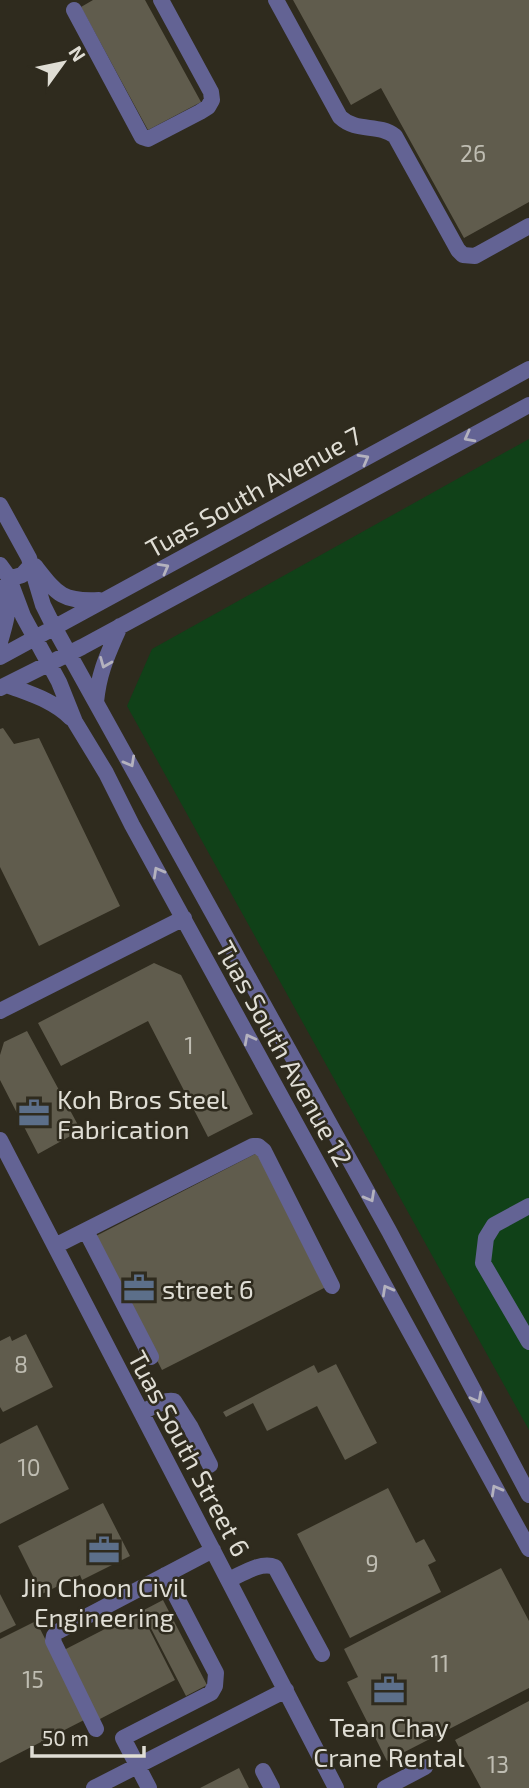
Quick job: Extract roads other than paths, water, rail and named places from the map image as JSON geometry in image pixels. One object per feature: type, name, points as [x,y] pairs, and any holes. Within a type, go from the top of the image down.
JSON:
[{"type":"street","points":[[74,10],[142,137],[148,139],[200,112],[208,107],[212,100],[211,92],[161,0]]},
{"type":"street","points":[[276,0],[340,117],[353,126],[385,131],[395,136],[463,255],[475,256],[529,226]]},
{"type":"street","name":"Tuas South Avenue 7","points":[[0,657],[529,369]]},
{"type":"street","name":"Tuas South Avenue 7","points":[[4,687],[529,405]]},
{"type":"street","name":"Tuas South Avenue 12","points":[[0,505],[30,562],[43,605],[54,627],[389,1231],[529,1495]]},
{"type":"street","points":[[3,572],[12,578],[18,577],[30,562],[50,586],[65,597],[82,601],[104,600]]},
{"type":"street","points":[[0,642],[9,603],[3,572]]},
{"type":"street","name":"Tuas South Avenue 12","points":[[3,572],[23,616],[50,663],[75,722],[106,774],[529,1549]]},
{"type":"street","points":[[96,702],[102,667],[120,626]]},
{"type":"street","points":[[4,687],[48,701],[61,708],[75,722]]},
{"type":"street","points":[[0,1011],[184,918]]},
{"type":"street","name":"Tuas South Street 6","points":[[0,1140],[286,1690],[329,1785]]},
{"type":"street","points":[[55,1246],[241,1152],[258,1146],[264,1151],[332,1286]]},
{"type":"street","points":[[0,1178],[15,1169]]},
{"type":"street","points":[[529,1206],[494,1224],[486,1238],[483,1263],[524,1321],[529,1342]]},
{"type":"street","points":[[86,1231],[151,1357]]},
{"type":"street","points":[[142,1412],[170,1400],[174,1401],[210,1465]]},
{"type":"street","points":[[96,1729],[53,1641],[54,1636],[213,1550]]},
{"type":"street","points":[[229,1580],[268,1564],[275,1567],[322,1654]]},
{"type":"street","points":[[149,1788],[122,1738],[211,1693],[216,1679],[216,1673],[165,1575]]},
{"type":"street","points":[[94,1788],[286,1690]]},
{"type":"street","points":[[384,1788],[425,1767]]},
{"type":"street","points":[[262,1771],[272,1788]]},
{"type":"place","name":"Koh Bros Steel Fabrication","points":[[34,1113]]},
{"type":"place","name":"street 6","points":[[139,1288]]},
{"type":"place","name":"Jin Choon Civil Engineering","points":[[104,1550]]},
{"type":"place","name":"Tean Chay Crane Rental","points":[[389,1690]]}]
